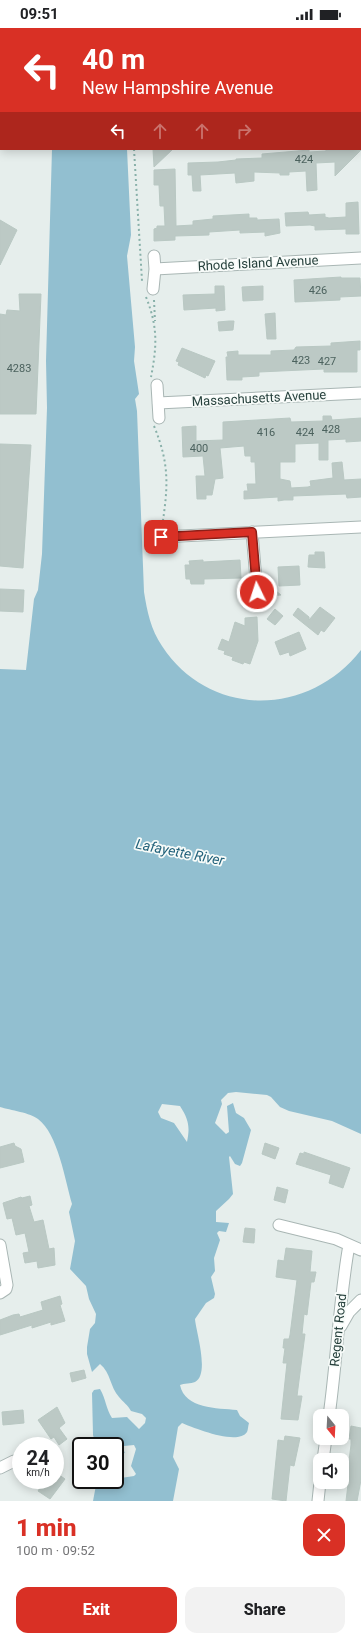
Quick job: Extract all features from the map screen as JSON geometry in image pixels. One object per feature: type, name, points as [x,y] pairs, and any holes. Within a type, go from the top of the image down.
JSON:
[{"type":"street","points":[[148,291],[155,269],[154,256]]},
{"type":"street","name":"Rhode Island Avenue","points":[[155,269],[361,258]]},
{"type":"street","points":[[154,384],[158,403],[156,422]]},
{"type":"street","name":"Massachusetts Avenue","points":[[158,403],[361,393]]},
{"type":"street","points":[[161,537],[361,527]]},
{"type":"street","points":[[252,532],[257,592],[260,603]]},
{"type":"street","points":[[279,1225],[336,1239],[361,1250]]},
{"type":"street","points":[[0,1245],[7,1285],[1,1292]]},
{"type":"street","name":"Regent Road","points":[[330,1409],[340,1328],[342,1283],[349,1245]]},
{"type":"street","points":[[340,1328],[349,1312],[361,1300]]},
{"type":"street","points":[[0,1468],[12,1462]]},
{"type":"street","points":[[318,1501],[319,1489]]},
{"type":"path","points":[[134,150],[143,285]]},
{"type":"path","points":[[148,291],[155,322]]},
{"type":"path","points":[[148,291],[155,322],[157,341],[154,384]]},
{"type":"path","points":[[156,422],[168,481],[161,537]]},
{"type":"water","name":"Lafayette River","points":[[52,150],[127,150],[131,235],[127,256],[135,347],[134,361],[139,394],[135,399],[137,411],[144,592],[152,627],[158,640],[182,670],[206,687],[232,697],[260,700],[288,697],[315,688],[339,672],[361,650],[361,1134],[332,1121],[289,1111],[280,1107],[271,1097],[267,1095],[236,1092],[228,1093],[221,1100],[222,1104],[215,1123],[226,1134],[229,1132],[227,1106],[233,1103],[236,1113],[244,1118],[251,1130],[240,1166],[235,1164],[230,1156],[229,1157],[233,1194],[216,1211],[216,1222],[229,1223],[226,1232],[219,1231],[217,1233],[220,1240],[214,1258],[215,1271],[211,1277],[215,1294],[214,1298],[206,1303],[195,1319],[201,1352],[201,1371],[199,1378],[195,1382],[180,1385],[183,1393],[188,1399],[195,1403],[211,1408],[237,1410],[240,1416],[249,1423],[247,1432],[242,1436],[235,1437],[216,1435],[182,1423],[178,1427],[173,1457],[179,1469],[173,1501],[93,1501],[95,1489],[124,1489],[124,1478],[134,1476],[136,1474],[131,1466],[136,1449],[134,1445],[124,1446],[124,1437],[94,1437],[92,1393],[94,1390],[100,1389],[112,1418],[127,1417],[139,1429],[145,1423],[146,1418],[142,1414],[131,1411],[119,1397],[104,1368],[100,1364],[92,1372],[87,1354],[87,1347],[90,1329],[95,1323],[96,1314],[89,1299],[86,1286],[70,1269],[75,1241],[69,1212],[72,1204],[60,1158],[51,1135],[45,1126],[35,1117],[26,1113],[0,1107],[0,669],[26,670],[34,599],[38,590],[42,554],[47,408],[46,361]],"holes":[[[162,1104],[180,1106],[188,1124],[187,1142],[174,1123],[161,1118],[158,1112]]]},
{"type":"building","points":[[153,150],[172,150],[154,167]]},
{"type":"building","points":[[309,150],[309,152],[361,150],[335,176],[335,162],[316,163],[317,190],[307,191],[306,171],[289,172],[289,175],[280,175],[280,173],[254,172],[254,181],[236,183],[235,173],[200,175],[201,191],[193,191],[192,175],[188,175],[188,163],[262,158],[262,154]]},
{"type":"building","points":[[175,169],[176,226],[193,225],[193,221],[213,219],[213,216],[249,214],[249,218],[257,218],[257,220],[279,219],[280,233],[265,236],[265,232],[240,233],[240,230],[209,232],[209,235],[175,236],[175,240],[154,241],[154,229],[157,228],[157,226],[165,226],[164,206],[160,206],[159,185],[154,185],[154,170]]},
{"type":"building","points":[[358,202],[359,234],[346,234],[346,229],[315,230],[315,226],[310,225],[286,226],[285,213],[308,212],[309,215],[325,214],[325,217],[329,218],[346,217],[346,203]]},
{"type":"building","points":[[0,220],[17,230],[0,265]]},
{"type":"building","points":[[341,277],[360,278],[361,296],[340,297],[340,300],[295,302],[294,280]]},
{"type":"building","points":[[215,286],[224,286],[225,310],[216,311],[216,308],[184,310],[183,295],[215,294]]},
{"type":"building","points":[[263,286],[263,300],[243,301],[242,287]]},
{"type":"building","points":[[19,294],[41,294],[36,414],[0,414],[0,314],[6,315],[7,310],[20,311]]},
{"type":"building","points":[[275,313],[276,339],[267,339],[265,314]]},
{"type":"building","points":[[234,321],[233,330],[219,331],[218,322]]},
{"type":"building","points":[[360,341],[360,350],[357,350],[357,372],[324,372],[324,369],[259,372],[259,376],[242,377],[242,380],[227,380],[227,352],[238,351],[238,355],[271,355],[271,351],[294,350],[296,347],[331,346],[331,343]]},
{"type":"building","points":[[182,348],[215,361],[208,376],[206,375],[205,378],[178,365],[179,362],[176,361]]},
{"type":"building","points":[[323,416],[331,416],[332,420],[361,418],[361,441],[346,442],[346,439],[328,440],[328,460],[319,460],[319,443],[295,444],[295,462],[280,462],[280,479],[290,481],[291,488],[308,487],[311,486],[310,481],[333,478],[332,463],[342,462],[344,480],[361,479],[361,497],[347,498],[346,494],[293,496],[293,500],[278,501],[278,497],[244,499],[244,491],[248,491],[247,484],[256,484],[255,462],[251,462],[251,456],[245,456],[244,446],[220,448],[223,478],[215,479],[212,495],[206,495],[206,499],[197,499],[196,476],[205,476],[203,456],[183,457],[182,427],[196,426],[196,441],[223,440],[223,422],[290,418],[291,422],[323,421]]},
{"type":"building","points":[[0,444],[31,445],[23,568],[0,566]]},
{"type":"building","points":[[315,552],[324,552],[325,568],[308,567],[309,555],[315,555]]},
{"type":"building","points":[[203,560],[203,562],[240,560],[241,578],[204,579],[204,584],[191,584],[190,579],[186,579],[185,565],[190,565],[189,561]]},
{"type":"building","points":[[299,566],[300,585],[279,586],[278,567]]},
{"type":"building","points":[[266,583],[281,595],[267,596]]},
{"type":"building","points":[[0,589],[24,590],[23,612],[0,611]]},
{"type":"building","points":[[320,607],[335,618],[324,632],[321,630],[318,635],[293,615],[298,608],[309,617],[309,620]]},
{"type":"building","points":[[275,609],[283,616],[275,625],[267,619]]},
{"type":"building","points":[[257,617],[258,641],[250,664],[244,662],[243,664],[232,660],[233,657],[224,654],[225,651],[218,649],[222,639],[229,642],[235,622],[245,626],[245,618]]},
{"type":"building","points":[[299,632],[306,649],[290,656],[289,652],[280,655],[275,642]]},
{"type":"building","points":[[14,1143],[15,1146],[21,1149],[24,1162],[0,1168],[0,1147]]},
{"type":"building","points":[[265,1143],[279,1148],[275,1159],[262,1154]]},
{"type":"building","points":[[304,1152],[350,1168],[343,1188],[329,1183],[331,1175],[296,1164],[300,1153],[304,1154]]},
{"type":"building","points":[[277,1187],[288,1190],[285,1203],[274,1200]]},
{"type":"building","points":[[30,1196],[32,1205],[29,1206],[34,1222],[43,1220],[49,1249],[54,1248],[55,1265],[38,1268],[37,1261],[25,1263],[23,1253],[29,1252],[25,1233],[16,1235],[12,1218],[7,1219],[3,1203],[21,1197]]},
{"type":"building","points":[[245,1228],[255,1229],[254,1243],[243,1242]]},
{"type":"building","points":[[286,1248],[312,1251],[310,1272],[316,1272],[314,1282],[311,1282],[307,1315],[304,1314],[302,1334],[305,1334],[297,1396],[302,1396],[298,1420],[281,1419],[287,1363],[283,1363],[285,1348],[283,1348],[284,1339],[289,1339],[290,1335],[297,1280],[276,1277],[278,1260],[284,1261]]},
{"type":"building","points":[[60,1296],[62,1304],[60,1305],[65,1321],[51,1325],[51,1322],[32,1328],[32,1325],[0,1335],[0,1320],[13,1315],[19,1314],[20,1317],[43,1310],[41,1302]]},
{"type":"building","points":[[84,1370],[86,1378],[72,1382],[70,1373]]},
{"type":"building","points":[[57,1407],[65,1423],[59,1428],[67,1439],[64,1441],[64,1437],[50,1437],[38,1420]]},
{"type":"building","points":[[23,1410],[24,1423],[3,1425],[2,1412]]},
{"type":"building","points":[[351,1426],[361,1428],[361,1480],[357,1501],[346,1501],[347,1489],[349,1489],[351,1439],[349,1439]]},
{"type":"building","points":[[285,1436],[300,1438],[294,1466],[290,1465],[286,1501],[272,1499],[278,1440],[284,1441]]},
{"type":"building","points":[[39,1489],[58,1489],[50,1499],[38,1491]]},
{"type":"route","points":[[161,537],[252,532],[257,592]]}]
